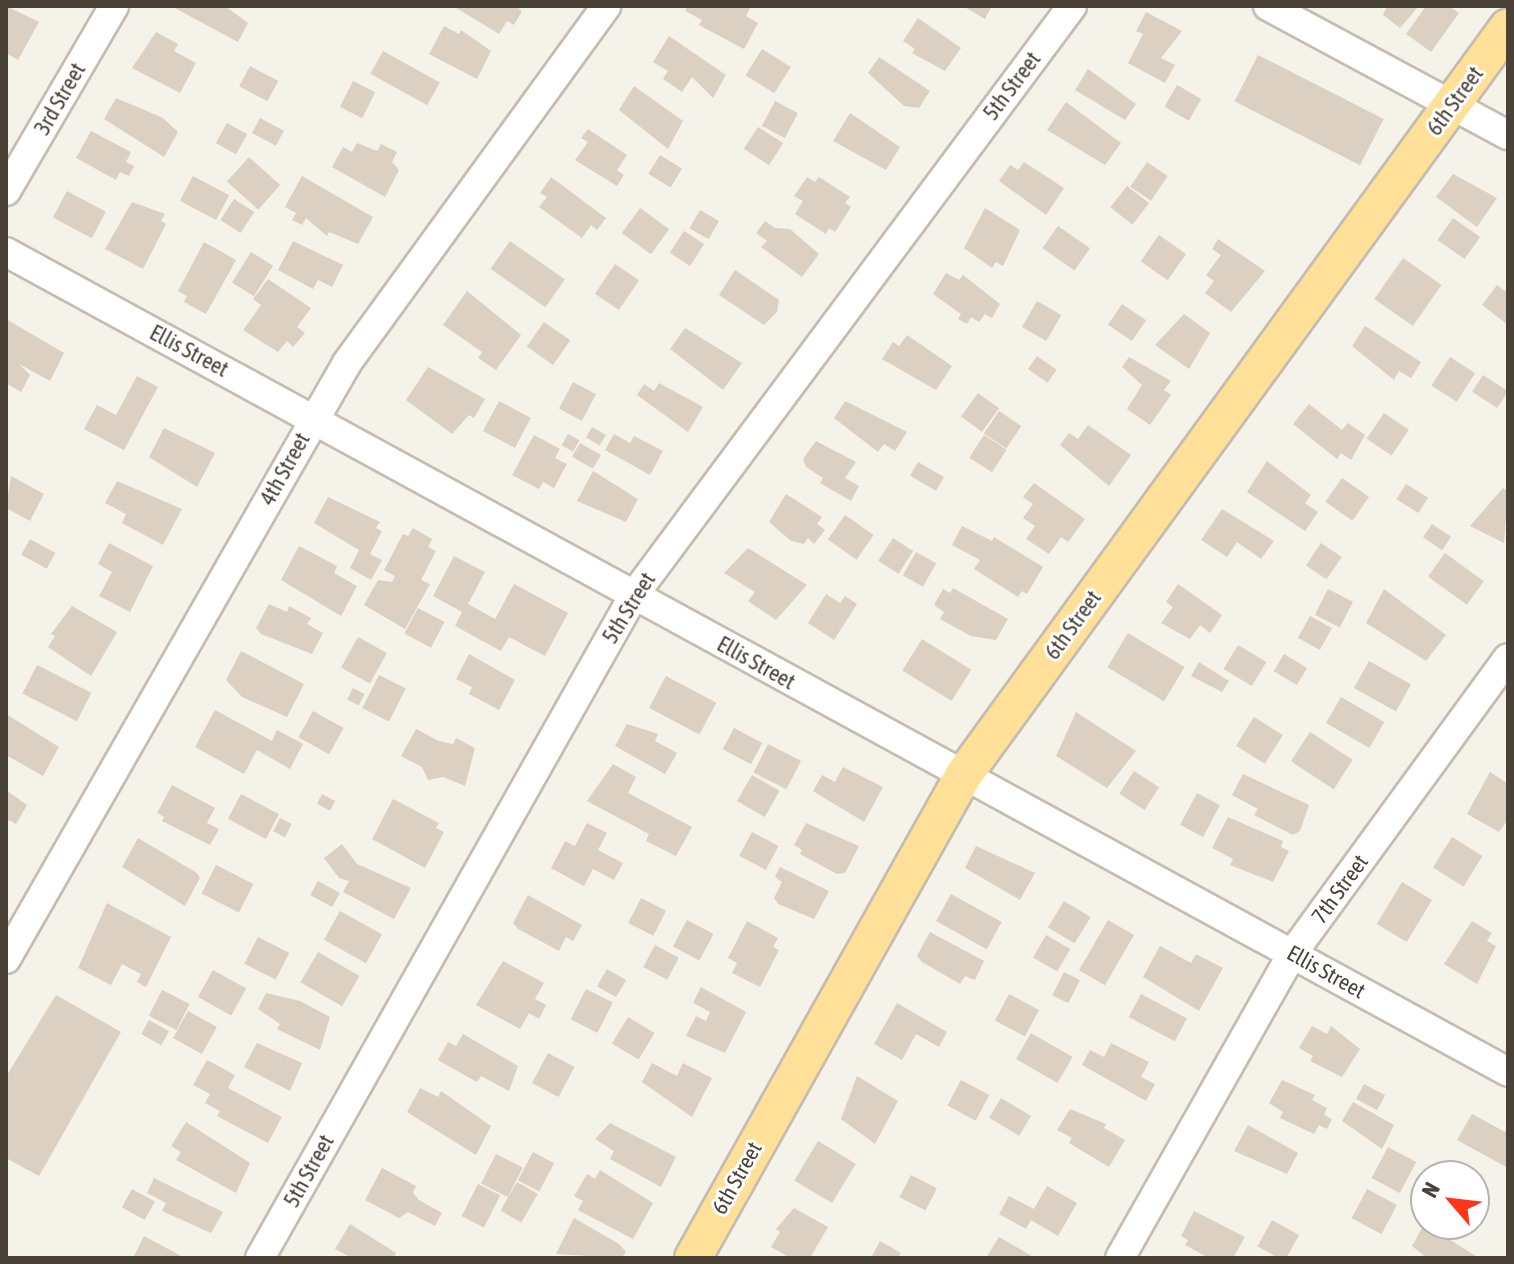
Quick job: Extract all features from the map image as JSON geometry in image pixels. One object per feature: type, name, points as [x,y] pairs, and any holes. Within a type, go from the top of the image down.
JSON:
[{"type":"main road","name":"6th Street","points":[[693,1258],[963,776],[1508,27]]},
{"type":"street","name":"3rd Street","points":[[6,191],[114,6]]},
{"type":"street","name":"4th Street","points":[[6,959],[314,419],[397,287],[606,6]]},
{"type":"street","name":"5th Street","points":[[260,1258],[634,595],[1072,6]]},
{"type":"street","points":[[1268,6],[1508,135]]},
{"type":"street","name":"Ellis Street","points":[[6,252],[1508,1072]]},
{"type":"street","name":"7th Street","points":[[1120,1258],[1292,954],[1508,658]]},
{"type":"building","points":[[6,6],[39,22],[18,60],[6,53]]},
{"type":"building","points":[[171,6],[225,6],[248,23],[238,42]]},
{"type":"building","points":[[453,6],[515,6],[522,11],[514,25],[507,21],[499,34]]},
{"type":"building","points":[[688,6],[751,6],[746,16],[758,23],[744,49],[699,25],[702,20],[685,11]]},
{"type":"building","points":[[963,6],[992,6],[985,19]]},
{"type":"building","points":[[1387,6],[1419,6],[1400,28],[1383,15]]},
{"type":"building","points":[[1426,6],[1449,6],[1459,13],[1431,52],[1406,34]]},
{"type":"building","points":[[1146,12],[1182,31],[1161,58],[1175,65],[1165,83],[1128,63],[1143,34],[1136,31]]},
{"type":"building","points":[[918,18],[961,48],[945,71],[912,53],[915,49],[903,41]]},
{"type":"building","points":[[444,26],[459,34],[461,30],[491,51],[477,79],[429,54]]},
{"type":"building","points":[[156,32],[178,44],[174,51],[196,63],[180,93],[132,68]]},
{"type":"building","points":[[669,36],[726,75],[713,98],[692,77],[682,92],[663,79],[668,71],[653,62]]},
{"type":"building","points":[[762,49],[791,67],[774,93],[746,75]]},
{"type":"building","points":[[383,51],[440,83],[427,105],[370,74]]},
{"type":"building","points":[[1258,55],[1384,119],[1360,165],[1234,101]]},
{"type":"building","points":[[879,57],[930,91],[919,108],[904,106],[868,73]]},
{"type":"building","points":[[250,66],[278,81],[267,101],[239,86]]},
{"type":"building","points":[[1088,69],[1136,104],[1125,120],[1075,90]]},
{"type":"building","points":[[353,81],[375,92],[362,118],[340,107]]},
{"type":"building","points":[[1177,85],[1201,99],[1189,121],[1164,107]]},
{"type":"building","points":[[634,86],[683,121],[668,149],[619,110]]},
{"type":"building","points":[[116,98],[163,118],[178,132],[164,157],[104,119]]},
{"type":"building","points":[[775,101],[798,113],[785,138],[762,126]]},
{"type":"building","points":[[1066,102],[1121,143],[1105,165],[1047,130]]},
{"type":"building","points":[[850,113],[900,147],[886,170],[833,141]]},
{"type":"building","points":[[260,118],[284,131],[276,146],[252,133]]},
{"type":"building","points":[[227,123],[247,134],[236,154],[216,143]]},
{"type":"building","points":[[758,127],[783,143],[769,165],[744,149]]},
{"type":"building","points":[[588,129],[627,155],[617,170],[624,175],[617,186],[575,160],[588,142],[581,138]]},
{"type":"building","points":[[91,131],[131,152],[126,162],[134,166],[129,176],[120,172],[116,180],[76,158]]},
{"type":"building","points":[[357,143],[377,151],[381,144],[397,152],[392,162],[399,170],[385,197],[332,167],[343,147],[352,152]]},
{"type":"building","points":[[660,155],[682,169],[670,187],[648,174]]},
{"type":"building","points":[[249,157],[280,185],[258,210],[227,182]]},
{"type":"building","points":[[1024,162],[1064,188],[1046,215],[999,181],[1010,165],[1018,170]]},
{"type":"building","points":[[1147,162],[1168,176],[1151,201],[1130,187]]},
{"type":"building","points":[[1453,174],[1497,198],[1477,227],[1436,197]]},
{"type":"building","points":[[193,176],[229,195],[216,220],[180,201]]},
{"type":"building","points":[[302,176],[373,217],[358,244],[329,232],[327,236],[306,218],[302,225],[292,220],[296,213],[285,207]]},
{"type":"building","points":[[551,177],[606,218],[597,230],[591,225],[582,238],[539,207],[547,197],[540,193]]},
{"type":"building","points":[[807,177],[815,182],[819,177],[850,197],[845,203],[851,207],[835,232],[829,228],[826,234],[795,214],[803,201],[794,196]]},
{"type":"building","points":[[1127,186],[1149,203],[1132,225],[1110,207]]},
{"type":"building","points":[[67,191],[106,212],[92,238],[53,217]]},
{"type":"building","points":[[234,199],[254,212],[241,233],[220,220]]},
{"type":"building","points":[[132,202],[165,214],[161,221],[166,224],[143,269],[105,249]]},
{"type":"building","points":[[640,208],[669,229],[651,254],[622,233]]},
{"type":"building","points":[[985,208],[1020,230],[1003,266],[996,262],[992,268],[964,248]]},
{"type":"building","points":[[700,210],[719,221],[709,239],[690,228]]},
{"type":"building","points":[[1453,218],[1480,237],[1465,259],[1438,240]]},
{"type":"building","points":[[765,221],[775,228],[790,229],[819,254],[802,277],[761,247],[767,241],[756,233]]},
{"type":"building","points":[[1058,226],[1090,248],[1074,270],[1043,248]]},
{"type":"building","points":[[684,231],[704,244],[690,266],[670,253]]},
{"type":"building","points":[[1159,235],[1186,254],[1168,280],[1141,261]]},
{"type":"building","points":[[1218,239],[1265,271],[1231,312],[1205,293],[1214,281],[1206,275],[1221,255],[1212,249]]},
{"type":"building","points":[[293,241],[343,265],[332,287],[318,280],[313,289],[278,270]]},
{"type":"building","points":[[510,241],[565,279],[545,307],[490,269]]},
{"type":"building","points":[[204,242],[236,260],[206,314],[184,302],[187,296],[178,291]]},
{"type":"building","points":[[251,252],[273,266],[254,296],[232,283]]},
{"type":"building","points":[[1403,258],[1442,285],[1413,326],[1374,299]]},
{"type":"building","points":[[615,264],[639,280],[619,310],[595,294]]},
{"type":"building","points":[[735,270],[779,300],[777,312],[764,325],[719,295]]},
{"type":"building","points":[[946,273],[959,280],[963,275],[1000,304],[992,318],[985,314],[979,322],[971,317],[967,324],[958,319],[961,314],[933,294]]},
{"type":"building","points":[[268,279],[311,308],[297,327],[305,333],[293,347],[287,341],[278,352],[243,330],[261,305],[253,299]]},
{"type":"building","points":[[1497,285],[1508,293],[1508,325],[1482,305]]},
{"type":"building","points":[[467,291],[521,335],[496,370],[478,358],[482,352],[443,325]]},
{"type":"building","points":[[1037,301],[1061,315],[1046,341],[1022,327]]},
{"type":"building","points":[[1122,304],[1146,320],[1132,341],[1108,325]]},
{"type":"building","points":[[1184,314],[1210,333],[1189,369],[1155,345]]},
{"type":"building","points":[[6,319],[64,353],[50,381],[19,364],[30,375],[21,392],[6,383]]},
{"type":"building","points":[[544,322],[570,340],[553,365],[527,347]]},
{"type":"building","points":[[1365,326],[1421,362],[1411,378],[1399,371],[1394,380],[1352,346]]},
{"type":"building","points":[[685,328],[742,363],[723,390],[670,349]]},
{"type":"building","points":[[907,335],[952,366],[936,390],[882,359],[893,342],[899,346]]},
{"type":"building","points":[[1037,356],[1057,370],[1047,383],[1028,369]]},
{"type":"building","points":[[1129,357],[1171,381],[1164,390],[1171,395],[1150,425],[1127,409],[1142,385],[1122,367]]},
{"type":"building","points":[[1450,357],[1475,373],[1457,402],[1431,386]]},
{"type":"building","points":[[428,367],[485,399],[474,418],[469,415],[452,434],[406,400]]},
{"type":"building","points":[[1483,375],[1508,391],[1497,408],[1472,392]]},
{"type":"building","points":[[137,376],[158,387],[124,450],[84,429],[97,405],[116,415]]},
{"type":"building","points":[[573,382],[596,394],[582,421],[559,408]]},
{"type":"building","points":[[659,383],[703,407],[688,432],[637,395],[644,384],[654,391]]},
{"type":"building","points":[[978,393],[999,408],[982,432],[961,416]]},
{"type":"building","points":[[499,401],[531,418],[515,448],[483,431]]},
{"type":"building","points":[[845,401],[907,432],[895,451],[884,444],[878,452],[834,418]]},
{"type":"building","points":[[1309,404],[1342,430],[1348,423],[1365,435],[1351,460],[1341,453],[1337,459],[1293,424]]},
{"type":"building","points":[[999,411],[1021,426],[1006,448],[984,433]]},
{"type":"building","points":[[1384,413],[1409,430],[1392,455],[1367,439]]},
{"type":"building","points":[[1088,425],[1131,455],[1109,486],[1060,445],[1069,433],[1078,439]]},
{"type":"building","points":[[592,427],[606,435],[600,445],[586,437]]},
{"type":"building","points":[[164,428],[215,453],[197,487],[149,457]]},
{"type":"building","points":[[568,434],[579,440],[573,452],[562,445]]},
{"type":"building","points":[[614,434],[630,443],[634,436],[663,451],[650,475],[605,450]]},
{"type":"building","points":[[534,435],[560,449],[555,458],[567,464],[554,488],[543,482],[539,489],[512,475]]},
{"type":"building","points":[[984,435],[1007,450],[992,472],[969,458]]},
{"type":"building","points":[[816,441],[856,462],[845,478],[859,486],[851,501],[820,483],[823,478],[806,467],[803,459]]},
{"type":"building","points":[[580,443],[601,455],[593,469],[572,457]]},
{"type":"building","points":[[1267,461],[1311,495],[1305,503],[1318,512],[1305,531],[1247,492]]},
{"type":"building","points":[[918,462],[944,477],[936,491],[910,476]]},
{"type":"building","points":[[593,471],[638,499],[626,522],[577,501]]},
{"type":"building","points":[[11,476],[44,494],[30,521],[6,508]]},
{"type":"building","points":[[1342,478],[1369,497],[1352,521],[1325,502]]},
{"type":"building","points":[[117,481],[182,509],[163,545],[122,523],[126,514],[105,503]]},
{"type":"building","points":[[1034,483],[1085,519],[1068,542],[1061,537],[1049,554],[1026,539],[1035,526],[1023,518],[1033,504],[1023,497]]},
{"type":"building","points":[[1406,484],[1428,498],[1419,513],[1396,499]]},
{"type":"building","points":[[1503,488],[1508,492],[1504,543],[1470,526]]},
{"type":"building","points":[[786,494],[822,517],[817,524],[825,530],[814,544],[808,538],[804,544],[791,541],[769,522]]},
{"type":"building","points":[[328,497],[380,522],[376,528],[382,531],[370,554],[382,560],[371,580],[350,568],[359,550],[314,523]]},
{"type":"building","points":[[1222,509],[1274,541],[1261,559],[1237,542],[1227,557],[1201,540]]},
{"type":"building","points":[[845,515],[874,535],[856,560],[828,540]]},
{"type":"building","points":[[1432,524],[1451,537],[1442,550],[1423,537]]},
{"type":"building","points":[[962,526],[992,541],[994,537],[1043,567],[1027,594],[1022,591],[1018,597],[974,569],[980,560],[952,545]]},
{"type":"building","points":[[413,528],[432,539],[428,547],[436,551],[421,580],[430,584],[405,629],[364,605],[378,580],[392,582],[395,576],[384,570],[403,534],[408,536]]},
{"type":"building","points":[[893,538],[913,551],[898,574],[878,561]]},
{"type":"building","points":[[30,539],[55,553],[47,569],[21,555]]},
{"type":"building","points":[[109,543],[153,566],[130,612],[99,596],[112,572],[98,564]]},
{"type":"building","points":[[1321,543],[1342,557],[1327,579],[1306,565]]},
{"type":"building","points":[[299,546],[337,566],[334,573],[357,586],[341,616],[281,580]]},
{"type":"building","points":[[748,548],[807,585],[776,620],[748,601],[755,592],[724,573]]},
{"type":"building","points":[[916,552],[936,563],[923,587],[903,576]]},
{"type":"building","points":[[1445,553],[1484,581],[1467,605],[1428,576]]},
{"type":"building","points":[[454,556],[485,572],[468,604],[495,619],[514,584],[568,613],[545,656],[509,637],[501,651],[455,626],[462,612],[433,596]]},
{"type":"building","points":[[1178,584],[1222,615],[1210,633],[1200,625],[1190,639],[1161,623],[1173,607],[1166,602]]},
{"type":"building","points":[[953,588],[1008,619],[996,640],[971,636],[940,619],[944,612],[934,605],[943,589],[950,593]]},
{"type":"building","points":[[1328,589],[1353,602],[1340,628],[1315,615]]},
{"type":"building","points":[[1384,589],[1446,635],[1426,661],[1366,623]]},
{"type":"building","points":[[826,594],[840,603],[845,596],[857,604],[834,640],[808,623]]},
{"type":"building","points":[[269,604],[287,612],[289,606],[311,618],[307,624],[323,633],[312,654],[261,634],[256,628]]},
{"type":"building","points":[[72,606],[117,632],[91,676],[48,647],[55,636],[51,634]]},
{"type":"building","points":[[418,608],[444,622],[431,648],[404,634]]},
{"type":"building","points":[[1310,616],[1332,628],[1320,650],[1298,638]]},
{"type":"building","points":[[1128,633],[1185,667],[1164,701],[1107,667]]},
{"type":"building","points":[[358,637],[387,653],[370,684],[341,668]]},
{"type":"building","points":[[922,639],[971,670],[952,701],[902,670]]},
{"type":"building","points":[[1238,645],[1266,662],[1252,686],[1224,669]]},
{"type":"building","points":[[241,651],[304,684],[287,717],[242,697],[226,680]]},
{"type":"building","points":[[469,654],[515,680],[499,710],[469,694],[472,687],[456,679]]},
{"type":"building","points":[[1284,654],[1307,668],[1297,685],[1274,671]]},
{"type":"building","points":[[1369,661],[1411,684],[1396,711],[1354,688]]},
{"type":"building","points":[[1199,662],[1229,681],[1222,692],[1191,676]]},
{"type":"building","points":[[37,665],[91,693],[77,721],[22,694]]},
{"type":"building","points":[[379,675],[406,689],[389,722],[362,708]]},
{"type":"building","points":[[666,676],[716,703],[699,735],[649,708]]},
{"type":"building","points":[[353,688],[365,694],[359,705],[347,700]]},
{"type":"building","points":[[1341,697],[1384,722],[1369,748],[1326,723]]},
{"type":"building","points":[[215,710],[272,741],[277,730],[303,744],[290,769],[257,750],[244,774],[195,747]]},
{"type":"building","points":[[313,711],[344,728],[329,754],[298,737]]},
{"type":"building","points":[[1076,712],[1136,751],[1107,788],[1056,756]]},
{"type":"building","points":[[6,714],[59,747],[43,776],[6,755]]},
{"type":"building","points":[[1254,717],[1283,735],[1265,764],[1236,746]]},
{"type":"building","points":[[627,724],[658,734],[655,741],[677,753],[665,774],[615,746]]},
{"type":"building","points":[[734,728],[762,743],[751,764],[723,749]]},
{"type":"building","points":[[416,729],[439,741],[453,744],[456,738],[475,748],[465,786],[443,777],[428,780],[422,767],[401,756]]},
{"type":"building","points":[[1310,732],[1353,760],[1334,789],[1291,761]]},
{"type":"building","points":[[768,744],[801,761],[786,789],[753,773]]},
{"type":"building","points":[[613,764],[636,777],[628,793],[692,827],[676,856],[646,841],[649,834],[587,801]]},
{"type":"building","points":[[843,767],[883,787],[864,822],[813,791],[822,775],[835,782]]},
{"type":"building","points":[[1134,771],[1159,787],[1144,810],[1119,794]]},
{"type":"building","points":[[1490,772],[1508,784],[1508,819],[1499,832],[1467,814]]},
{"type":"building","points":[[1243,774],[1309,805],[1300,831],[1293,835],[1254,815],[1258,809],[1232,795]]},
{"type":"building","points":[[752,775],[780,791],[765,817],[737,801]]},
{"type":"building","points":[[172,785],[215,808],[207,823],[219,829],[210,845],[162,821],[164,817],[157,813]]},
{"type":"building","points":[[6,790],[27,805],[16,824],[9,820],[6,825]]},
{"type":"building","points":[[1197,793],[1220,805],[1203,837],[1180,825]]},
{"type":"building","points":[[241,794],[279,814],[266,839],[228,819]]},
{"type":"building","points":[[322,794],[335,801],[330,811],[317,804]]},
{"type":"building","points":[[393,799],[439,823],[436,828],[444,832],[425,868],[372,839]]},
{"type":"building","points":[[1228,817],[1283,841],[1281,847],[1289,851],[1273,882],[1230,865],[1233,859],[1212,848]]},
{"type":"building","points":[[280,818],[292,824],[285,837],[273,831]]},
{"type":"building","points":[[587,823],[607,833],[598,850],[623,863],[614,880],[593,869],[584,886],[551,868],[565,841],[575,846]]},
{"type":"building","points":[[806,823],[859,846],[845,873],[837,874],[800,854],[802,850],[794,845]]},
{"type":"building","points":[[752,832],[778,846],[766,870],[739,856]]},
{"type":"building","points":[[1452,837],[1483,856],[1463,887],[1433,868]]},
{"type":"building","points":[[138,838],[197,873],[200,878],[185,906],[122,867]]},
{"type":"building","points":[[342,844],[357,864],[411,888],[394,919],[343,892],[349,881],[339,878],[324,858]]},
{"type":"building","points":[[976,846],[1035,873],[1020,900],[965,868]]},
{"type":"building","points":[[216,865],[253,884],[239,913],[201,894]]},
{"type":"building","points":[[780,867],[829,891],[814,919],[778,904],[774,898],[782,882],[775,877]]},
{"type":"building","points":[[318,881],[340,893],[332,907],[310,895]]},
{"type":"building","points":[[1402,882],[1432,900],[1407,942],[1377,924]]},
{"type":"building","points":[[951,894],[1002,922],[987,949],[936,921]]},
{"type":"building","points":[[528,895],[582,925],[573,941],[566,937],[559,951],[518,929],[513,923]]},
{"type":"building","points":[[641,898],[666,911],[653,936],[628,923]]},
{"type":"building","points":[[1064,901],[1091,917],[1075,944],[1048,928]]},
{"type":"building","points":[[107,903],[171,937],[146,987],[137,982],[141,974],[122,964],[111,985],[78,968]]},
{"type":"building","points":[[340,911],[382,934],[366,963],[324,940]]},
{"type":"building","points":[[687,920],[713,934],[699,961],[673,946]]},
{"type":"building","points":[[1108,920],[1134,935],[1105,985],[1079,970]]},
{"type":"building","points":[[747,921],[778,938],[773,947],[779,950],[760,987],[732,973],[737,963],[728,958]]},
{"type":"building","points":[[1472,921],[1492,933],[1487,941],[1496,946],[1477,984],[1444,964]]},
{"type":"building","points":[[930,932],[984,961],[975,980],[965,976],[960,984],[922,962],[917,956]]},
{"type":"building","points":[[1046,935],[1070,949],[1057,972],[1033,958]]},
{"type":"building","points":[[258,937],[289,953],[276,980],[244,964]]},
{"type":"building","points":[[655,945],[679,958],[667,980],[643,967]]},
{"type":"building","points":[[1160,946],[1191,963],[1196,954],[1223,968],[1199,1011],[1143,977]]},
{"type":"building","points":[[318,952],[360,976],[342,1006],[300,982]]},
{"type":"building","points":[[503,961],[544,983],[535,999],[546,1005],[539,1019],[529,1013],[520,1029],[476,1005]]},
{"type":"building","points":[[607,969],[626,980],[616,997],[597,986]]},
{"type":"building","points":[[213,970],[246,988],[231,1016],[198,997]]},
{"type":"building","points":[[1064,972],[1080,980],[1068,1003],[1052,995]]},
{"type":"building","points":[[701,987],[746,1012],[725,1053],[686,1036],[696,1016],[706,1021],[710,1012],[693,1003]]},
{"type":"building","points":[[586,989],[613,1003],[597,1033],[571,1019]]},
{"type":"building","points":[[162,990],[190,1004],[176,1030],[149,1016]]},
{"type":"building","points":[[266,993],[300,1001],[330,1017],[320,1050],[277,1029],[280,1024],[258,1009]]},
{"type":"building","points":[[1009,994],[1039,1010],[1025,1036],[995,1020]]},
{"type":"building","points":[[1141,994],[1187,1018],[1175,1041],[1129,1017]]},
{"type":"building","points":[[56,995],[121,1032],[39,1176],[6,1158],[7,1075]]},
{"type":"building","points":[[897,1003],[947,1032],[939,1047],[916,1034],[902,1060],[874,1044]]},
{"type":"building","points":[[188,1011],[217,1027],[202,1054],[173,1038]]},
{"type":"building","points":[[628,1017],[655,1033],[639,1060],[612,1044]]},
{"type":"building","points":[[149,1020],[169,1031],[161,1045],[141,1034]]},
{"type":"building","points":[[1312,1026],[1327,1034],[1331,1026],[1360,1049],[1342,1077],[1310,1061],[1313,1056],[1299,1048]]},
{"type":"building","points":[[1031,1033],[1073,1057],[1058,1083],[1016,1059]]},
{"type":"building","points":[[463,1034],[518,1066],[509,1091],[481,1076],[477,1082],[438,1060],[448,1042],[456,1046]]},
{"type":"building","points":[[257,1043],[302,1063],[290,1091],[244,1067]]},
{"type":"building","points":[[1111,1043],[1149,1062],[1141,1077],[1155,1084],[1146,1101],[1082,1065],[1090,1050],[1104,1057]]},
{"type":"building","points":[[548,1053],[574,1067],[559,1097],[532,1083]]},
{"type":"building","points":[[207,1060],[235,1075],[228,1088],[282,1117],[268,1143],[217,1116],[220,1111],[205,1103],[210,1094],[193,1085]]},
{"type":"building","points":[[652,1063],[677,1076],[683,1063],[712,1078],[692,1117],[642,1082]]},
{"type":"building","points":[[857,1076],[898,1101],[875,1144],[841,1119]]},
{"type":"building","points":[[961,1080],[989,1095],[976,1121],[947,1106]]},
{"type":"building","points":[[1282,1080],[1315,1095],[1312,1100],[1327,1108],[1324,1115],[1332,1119],[1327,1129],[1319,1125],[1314,1134],[1280,1118],[1283,1112],[1269,1103]]},
{"type":"building","points":[[1364,1084],[1385,1095],[1377,1110],[1356,1099]]},
{"type":"building","points":[[420,1088],[438,1097],[441,1091],[491,1126],[476,1155],[407,1112]]},
{"type":"building","points":[[1001,1098],[1031,1116],[1019,1136],[989,1118]]},
{"type":"building","points":[[1353,1102],[1394,1125],[1382,1149],[1342,1121]]},
{"type":"building","points":[[1070,1109],[1106,1124],[1104,1128],[1125,1140],[1109,1167],[1069,1143],[1072,1138],[1057,1130]]},
{"type":"building","points":[[1472,1114],[1505,1132],[1508,1127],[1508,1168],[1457,1140]]},
{"type":"building","points":[[186,1122],[250,1163],[236,1193],[176,1160],[181,1152],[171,1146]]},
{"type":"building","points":[[610,1123],[676,1157],[661,1187],[610,1159],[614,1151],[595,1139]]},
{"type":"building","points":[[1248,1125],[1298,1153],[1287,1174],[1234,1151]]},
{"type":"building","points":[[818,1141],[856,1164],[832,1203],[794,1180]]},
{"type":"building","points":[[1388,1147],[1412,1160],[1410,1160],[1410,1174],[1400,1193],[1372,1178]]},
{"type":"building","points":[[533,1152],[554,1163],[539,1192],[518,1180]]},
{"type":"building","points":[[496,1154],[523,1168],[508,1197],[481,1183]]},
{"type":"building","points":[[382,1168],[416,1186],[413,1193],[419,1200],[442,1213],[435,1226],[408,1212],[399,1218],[365,1200]]},
{"type":"building","points":[[600,1170],[653,1203],[633,1239],[578,1210],[583,1201],[574,1196],[587,1174],[595,1179]]},
{"type":"building","points":[[911,1175],[937,1188],[925,1210],[900,1197]]},
{"type":"building","points":[[154,1178],[223,1212],[211,1233],[162,1211],[166,1203],[147,1193]]},
{"type":"building","points":[[517,1182],[538,1194],[521,1223],[501,1211]]},
{"type":"building","points":[[478,1184],[500,1195],[484,1227],[462,1216]]},
{"type":"building","points":[[1047,1186],[1077,1203],[1058,1236],[1031,1220],[1026,1229],[999,1214],[1009,1196],[1034,1209]]},
{"type":"building","points":[[132,1189],[155,1202],[145,1220],[122,1207]]},
{"type":"building","points":[[1367,1189],[1397,1205],[1382,1234],[1352,1218]]},
{"type":"building","points":[[794,1208],[828,1227],[810,1258],[790,1258],[771,1247],[780,1232],[776,1229]]},
{"type":"building","points":[[1194,1211],[1245,1237],[1233,1258],[1209,1258],[1185,1245],[1188,1240],[1181,1236]]},
{"type":"building","points":[[574,1218],[619,1244],[626,1252],[622,1258],[556,1254]]},
{"type":"building","points":[[1272,1220],[1299,1235],[1286,1258],[1279,1258],[1257,1246]]},
{"type":"building","points":[[350,1224],[396,1253],[394,1258],[352,1258],[335,1249]]},
{"type":"building","points":[[144,1236],[185,1258],[133,1258]]},
{"type":"building","points":[[999,1237],[1030,1255],[1033,1258],[986,1258]]},
{"type":"building","points":[[1415,1240],[1450,1240],[1479,1258],[1427,1258],[1412,1246]]},
{"type":"building","points":[[880,1241],[901,1253],[898,1258],[871,1258]]}]
